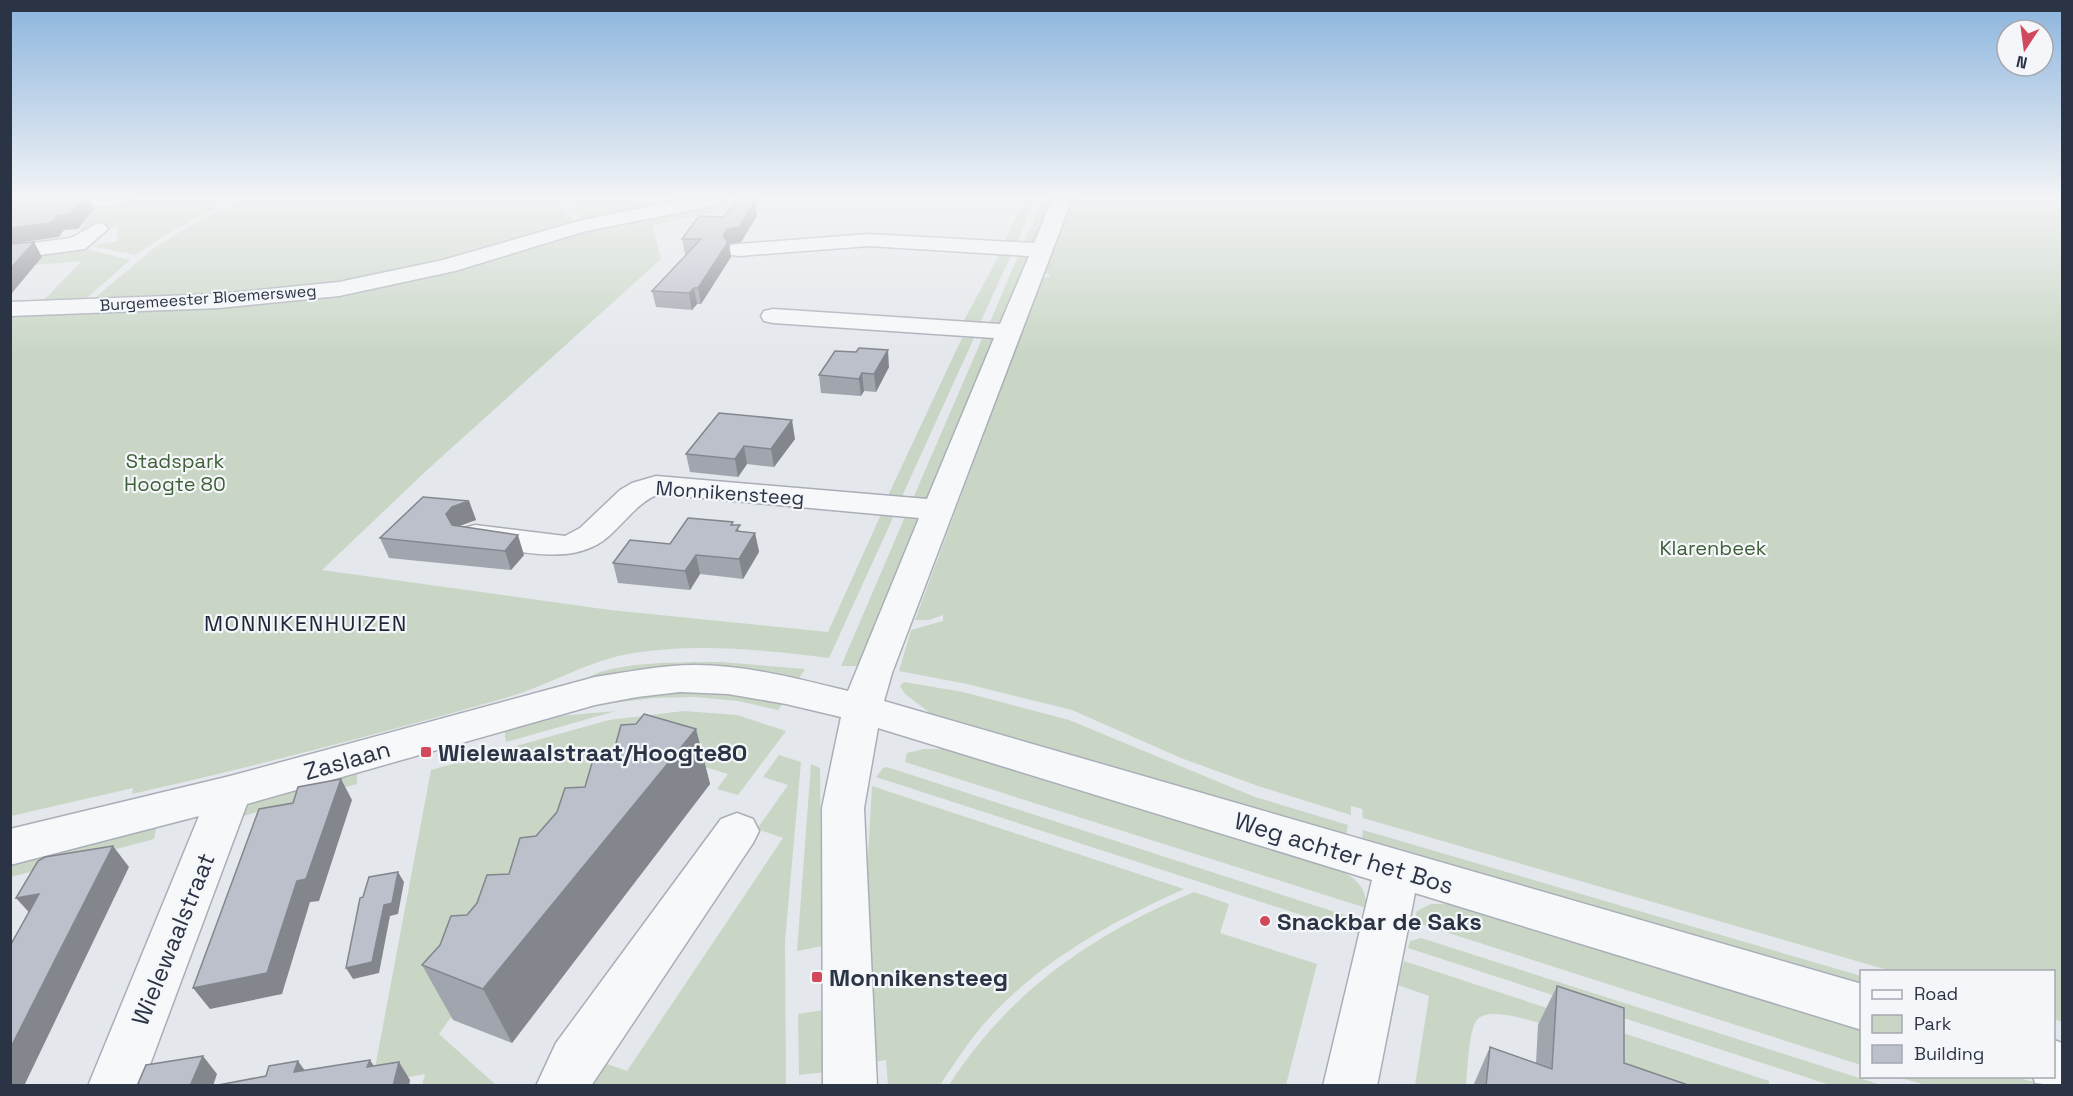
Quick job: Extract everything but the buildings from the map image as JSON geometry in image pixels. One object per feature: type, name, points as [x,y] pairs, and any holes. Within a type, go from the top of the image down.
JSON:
[{"type":"street","points":[[10,253],[31,250]]},
{"type":"street","name":"Burgemeester Bloemersweg","points":[[10,309],[219,301],[339,289],[418,274],[499,250]]},
{"type":"street","points":[[850,1086],[843,808],[862,709],[873,673],[1042,250]]},
{"type":"street","points":[[773,316],[1010,332]]},
{"type":"street","name":"Monnikensteeg","points":[[471,535],[567,546],[578,544],[590,537],[630,496],[643,488],[656,485],[939,510]]},
{"type":"street","name":"Zaslaan","points":[[10,847],[230,792],[595,691],[637,683],[680,679],[743,682],[862,709]]},
{"type":"street","name":"Weg achter het Bos","points":[[862,709],[1860,1006]]},
{"type":"street","name":"Wielewaalstraat","points":[[115,1086],[230,792]]},
{"type":"street","points":[[563,1086],[575,1061],[737,831]]},
{"type":"street","points":[[1350,1086],[1397,868]]},
{"type":"green space","points":[[63,250],[91,250],[130,260],[82,302],[41,303],[82,261],[11,267],[11,256]]},
{"type":"green space","points":[[112,250],[143,250],[135,255]]},
{"type":"green space","points":[[151,250],[488,250],[444,263],[297,290],[91,301]]},
{"type":"green space","name":"Stadspark Hoogte 80","points":[[491,250],[659,250],[661,259],[426,471],[322,570],[610,610],[828,632],[883,510],[896,511],[829,658],[757,650],[706,648],[657,650],[617,656],[583,667],[519,694],[364,737],[132,794],[133,788],[11,816],[10,313],[250,303]]},
{"type":"green space","points":[[1002,250],[1013,251],[978,327],[961,326]]},
{"type":"green space","name":"Klarenbeek","points":[[1053,250],[2062,250],[2062,1022],[2055,1019],[2055,970],[1888,970],[1363,818],[1362,809],[1351,806],[1351,815],[1258,786],[1181,758],[1072,710],[967,684],[899,671],[911,630],[943,621],[943,615],[929,620],[915,620],[1042,278],[1049,277],[1049,274],[1044,273]]},
{"type":"green space","points":[[1020,251],[1031,252],[1000,328],[988,327]]},
{"type":"green space","points":[[962,338],[974,338],[899,503],[885,502]]},
{"type":"green space","points":[[997,338],[927,504],[911,503],[982,339]]},
{"type":"green space","points":[[907,512],[923,514],[859,666],[841,666]]},
{"type":"green space","points":[[721,662],[805,669],[798,680],[586,679],[597,673],[631,666]]},
{"type":"green space","points":[[904,682],[963,692],[1069,720],[1255,797],[1348,825],[1346,835],[930,713],[905,694],[900,686]]},
{"type":"green space","points":[[678,691],[720,692],[783,703],[778,710],[738,701],[695,697],[654,698],[588,706],[618,698]]},
{"type":"green space","points":[[616,711],[506,742],[504,728],[548,717]]},
{"type":"green space","points":[[684,711],[737,715],[786,731],[738,795],[717,789],[728,774],[688,762],[448,1021],[439,1034],[496,1085],[422,1085],[425,1074],[372,1084],[431,770],[609,720]]},
{"type":"green space","points":[[924,749],[946,749],[1341,871],[1360,885],[1365,895],[1366,908],[905,762],[907,753]]},
{"type":"green space","points":[[779,755],[801,762],[785,941],[786,1085],[587,1086],[596,1060],[627,1071],[783,838],[757,829],[788,785],[763,777]]},
{"type":"green space","points":[[811,764],[820,768],[822,946],[797,951]]},
{"type":"green space","points":[[887,767],[1363,921],[1360,934],[876,777],[883,768]]},
{"type":"green space","points":[[357,770],[357,784],[233,819],[252,802]]},
{"type":"green space","points":[[872,786],[1184,889],[1107,928],[1034,976],[985,1023],[940,1085],[888,1085],[886,1060],[874,1062],[865,910]]},
{"type":"green space","points":[[157,825],[154,839],[11,877],[11,863]]},
{"type":"green space","points":[[1363,830],[1860,976],[1860,989],[1362,840]]},
{"type":"green space","points":[[1194,892],[1229,904],[1220,933],[1317,964],[1286,1085],[949,1085],[973,1051],[999,1021],[1056,969],[1121,927]]},
{"type":"green space","points":[[1431,904],[1451,904],[1860,1029],[1860,1065],[1414,922],[1417,911]]},
{"type":"green space","points":[[1421,938],[1881,1085],[1830,1085],[1408,948],[1410,941]]},
{"type":"green space","points":[[1404,961],[1769,1081],[1769,1085],[1602,1085],[1603,1047],[1537,1022],[1499,1014],[1485,1015],[1476,1021],[1473,1027],[1466,1085],[1415,1085],[1429,996],[1398,985]]},
{"type":"green space","points":[[824,1010],[826,1072],[799,1075],[798,1014]]},
{"type":"green space","points":[[1901,1078],[2019,1078],[2045,1085],[1926,1085]]},
{"type":"place","name":"Wielewaalstraat/Hoogte80","points":[[426,752]]},
{"type":"place","name":"Snackbar de Saks","points":[[1265,921]]},
{"type":"place","name":"Monnikensteeg","points":[[817,977]]},
{"type":"district","name":"MONNIKENHUIZEN","points":[[306,623]]}]
